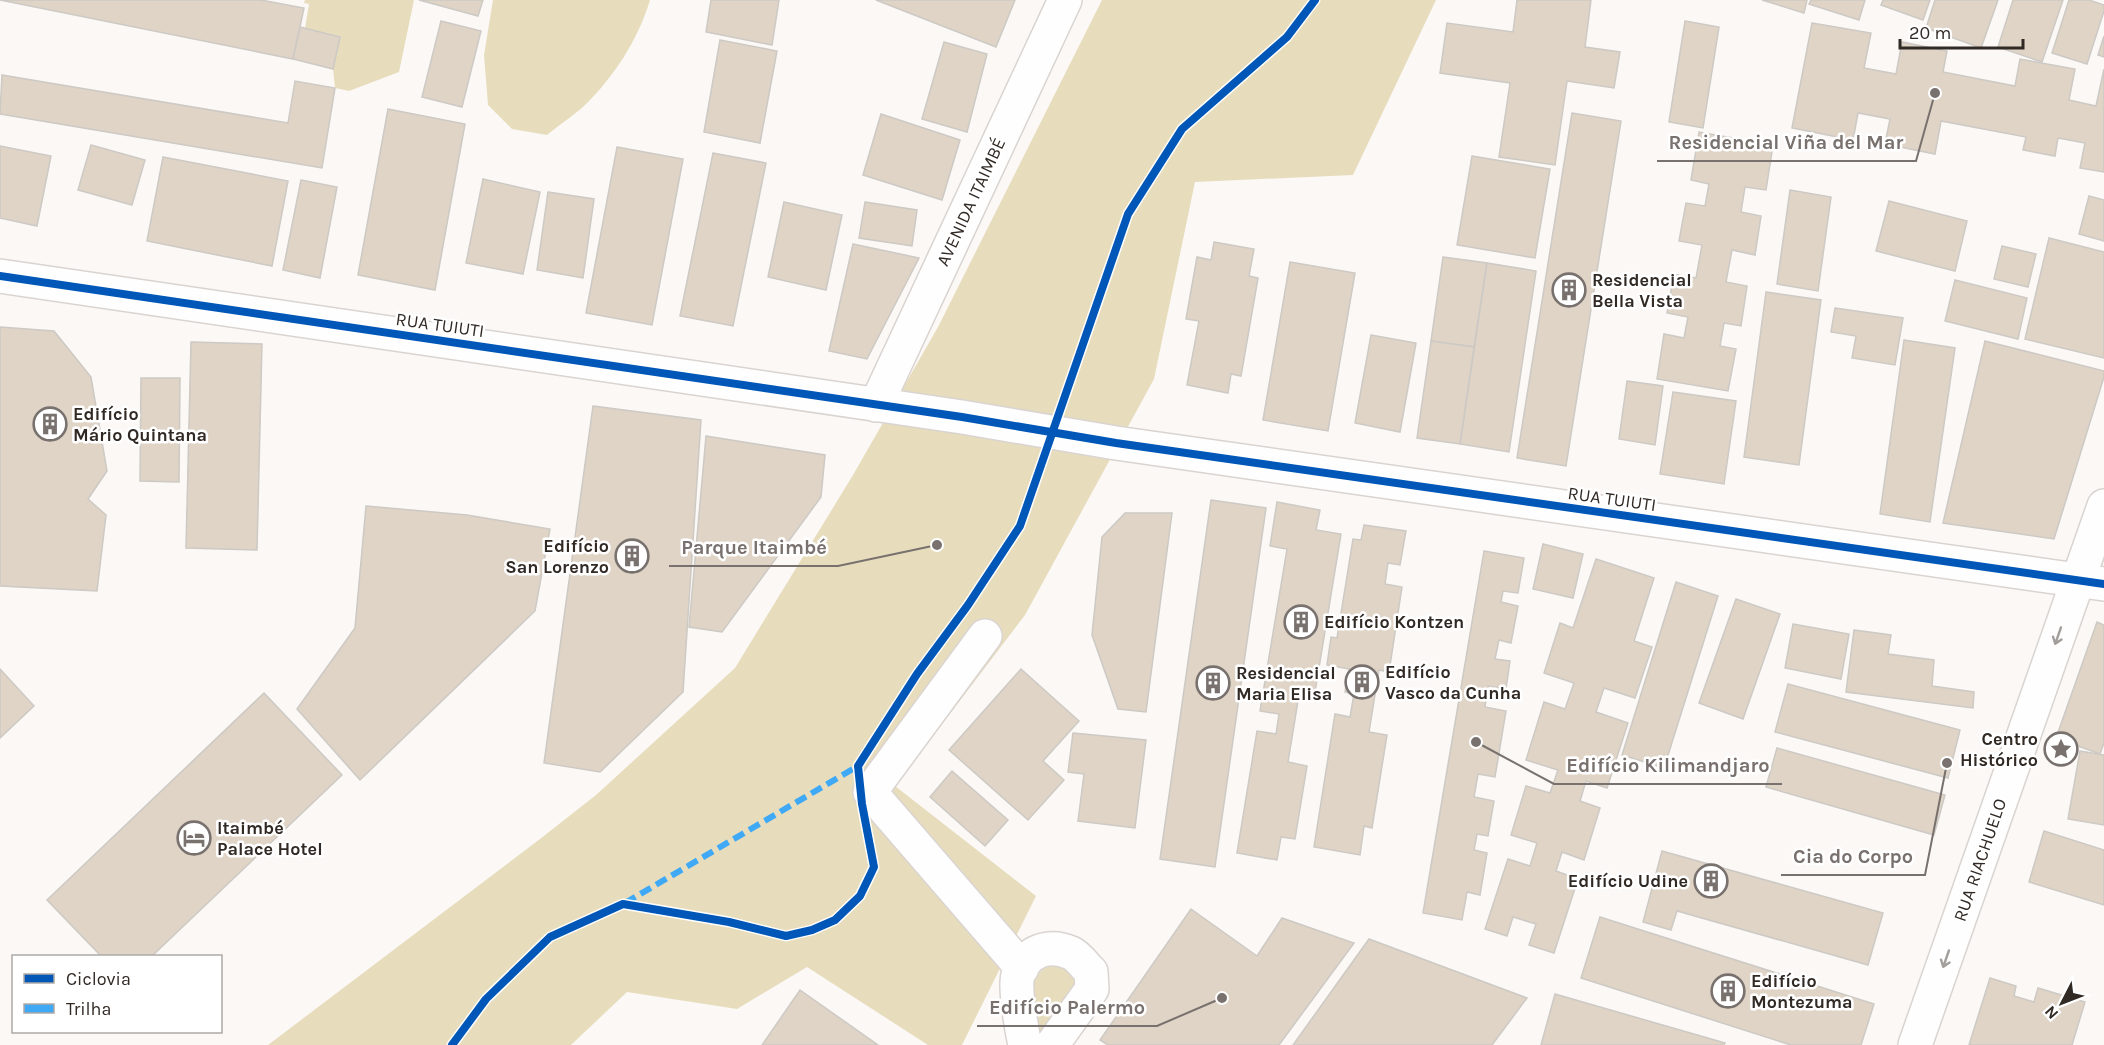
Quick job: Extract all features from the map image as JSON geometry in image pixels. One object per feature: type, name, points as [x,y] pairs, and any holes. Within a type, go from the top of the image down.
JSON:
[{"type":"street","name":"AVENIDA ITAIMBÉ","points":[[876,405],[1065,0]]},
{"type":"street","name":"RUA TUIUTI","points":[[0,276],[876,405],[1116,443],[2091,583]]},
{"type":"street","name":"RUA RIACHUELO","points":[[1916,1045],[2091,583],[2104,506]]},
{"type":"street","points":[[985,636],[866,798],[1022,968]]},
{"type":"street","points":[[1024,1045],[1019,1010],[1018,976],[1031,954],[1049,948],[1072,953],[1091,972],[1092,989],[1052,1045]]},
{"type":"shaded area","points":[[305,0],[414,0],[399,72],[349,91],[335,88],[333,69],[340,37],[305,28],[309,4],[304,3]]},
{"type":"shaded area","points":[[493,0],[650,0],[632,43],[615,70],[584,106],[547,135],[512,129],[488,105],[484,55]]},
{"type":"shaded area","points":[[1102,0],[1436,0],[1353,175],[1195,182],[1154,379],[1025,615],[895,786],[1036,896],[962,1045],[928,1045],[807,967],[737,1009],[627,992],[571,1045],[268,1045],[596,795],[735,668],[853,475],[938,327]]},
{"type":"shaded area","points":[[1055,964],[1069,968],[1074,978],[1074,989],[1035,1040],[1030,984],[1043,969]]},
{"type":"building","points":[[0,0],[261,0],[304,8],[293,59]]},
{"type":"building","points":[[419,0],[483,0],[478,16]]},
{"type":"building","points":[[711,0],[779,0],[772,45],[706,32]]},
{"type":"building","points":[[876,0],[1015,0],[996,47]]},
{"type":"building","points":[[1517,0],[1591,0],[1585,47],[1620,52],[1614,88],[1567,81],[1555,165],[1499,157],[1510,83],[1440,73],[1447,23],[1513,32]]},
{"type":"building","points":[[1762,0],[1807,0],[1804,13]]},
{"type":"building","points":[[1811,0],[1865,0],[1859,20],[1809,4]]},
{"type":"building","points":[[1883,0],[1930,0],[1923,20],[1881,5]]},
{"type":"building","points":[[1935,0],[1998,0],[1981,48],[1926,28]]},
{"type":"building","points":[[2013,0],[2063,0],[2042,62],[1998,47]]},
{"type":"building","points":[[2069,0],[2089,0],[2104,5],[2087,64],[2052,53]]},
{"type":"building","points":[[441,21],[481,31],[462,107],[422,97]]},
{"type":"building","points":[[1685,21],[1719,27],[1703,128],[1669,122]]},
{"type":"building","points":[[1812,23],[1871,33],[1864,68],[1896,74],[1902,42],[1947,51],[1943,72],[2015,86],[2020,59],[2075,69],[2069,100],[2096,106],[2104,69],[2104,172],[2080,168],[2085,143],[2058,138],[2055,156],[2023,150],[2026,137],[1941,121],[1935,154],[1885,144],[1890,119],[1858,113],[1853,140],[1792,128]]},
{"type":"building","points":[[300,27],[340,37],[333,69],[293,59]]},
{"type":"building","points":[[2104,36],[2104,57],[2098,55]]},
{"type":"building","points":[[720,40],[777,51],[760,143],[704,132]]},
{"type":"building","points":[[944,42],[987,54],[967,132],[922,119]]},
{"type":"building","points":[[2,75],[288,123],[295,81],[335,88],[322,168],[0,114]]},
{"type":"building","points":[[388,109],[465,124],[435,290],[358,275]]},
{"type":"building","name":"Residencial Bella Vista","points":[[1572,113],[1621,121],[1566,466],[1517,458]]},
{"type":"building","points":[[881,114],[960,140],[942,200],[863,175]]},
{"type":"building","points":[[1699,132],[1773,145],[1766,190],[1745,187],[1741,212],[1761,216],[1755,255],[1732,250],[1726,282],[1747,286],[1741,326],[1724,323],[1720,346],[1736,349],[1728,391],[1657,379],[1664,334],[1684,338],[1688,317],[1667,313],[1674,274],[1696,278],[1702,245],[1679,241],[1686,203],[1705,206],[1709,184],[1691,180]]},
{"type":"building","points":[[91,145],[145,160],[132,205],[78,190]]},
{"type":"building","points":[[0,146],[51,156],[37,226],[0,218]]},
{"type":"building","points":[[617,147],[683,159],[652,325],[586,313]]},
{"type":"building","points":[[713,153],[766,163],[733,326],[680,316]]},
{"type":"building","points":[[1472,156],[1550,169],[1535,258],[1457,245]]},
{"type":"building","points":[[163,157],[288,181],[272,266],[147,241]]},
{"type":"building","points":[[483,179],[540,192],[523,274],[466,263]]},
{"type":"building","points":[[301,180],[337,187],[320,278],[283,270]]},
{"type":"building","points":[[1790,190],[1831,197],[1818,291],[1777,284]]},
{"type":"building","points":[[548,192],[594,199],[583,278],[537,270]]},
{"type":"building","points":[[2089,196],[2104,200],[2104,241],[2079,234]]},
{"type":"building","points":[[1889,201],[1967,221],[1955,271],[1876,251]]},
{"type":"building","points":[[784,202],[842,215],[826,290],[768,277]]},
{"type":"building","points":[[865,202],[917,210],[912,246],[859,238]]},
{"type":"building","points":[[2049,238],[2104,252],[2104,358],[2025,339]]},
{"type":"building","points":[[1214,242],[1254,249],[1249,276],[1258,278],[1241,376],[1231,374],[1228,393],[1187,385],[1199,321],[1186,319],[1197,257],[1211,260]]},
{"type":"building","points":[[853,244],[919,258],[867,359],[829,351]]},
{"type":"building","points":[[2002,246],[2036,254],[2028,287],[1994,279]]},
{"type":"building","points":[[1443,257],[1487,263],[1474,347],[1431,341]]},
{"type":"building","points":[[1290,262],[1355,273],[1328,431],[1263,420]]},
{"type":"building","points":[[1487,263],[1536,271],[1509,452],[1460,444]]},
{"type":"building","points":[[1955,280],[2027,298],[2018,339],[1945,321]]},
{"type":"building","points":[[1766,292],[1821,300],[1799,465],[1744,457]]},
{"type":"building","points":[[1835,308],[1903,318],[1895,365],[1852,358],[1856,336],[1831,332]]},
{"type":"building","name":"Edifício Mário Quintana","points":[[0,327],[54,331],[91,377],[107,471],[88,499],[106,515],[97,591],[0,586]]},
{"type":"building","points":[[1371,335],[1416,343],[1400,432],[1355,423]]},
{"type":"building","points":[[1904,340],[1955,348],[1930,522],[1880,514]]},
{"type":"building","points":[[1431,341],[1474,347],[1460,444],[1417,438]]},
{"type":"building","points":[[1985,341],[2104,371],[2054,539],[1943,523]]},
{"type":"building","points":[[191,342],[262,344],[257,550],[186,548]]},
{"type":"building","points":[[141,378],[180,378],[179,482],[140,481]]},
{"type":"building","points":[[1627,381],[1663,386],[1655,445],[1619,439]]},
{"type":"building","points":[[1673,392],[1736,401],[1724,484],[1660,474]]},
{"type":"building","name":"Edifício San Lorenzo","points":[[593,406],[701,420],[683,692],[600,772],[544,763]]},
{"type":"building","points":[[706,436],[825,455],[821,497],[722,632],[689,627]]},
{"type":"building","name":"Residencial Maria Elisa","points":[[1211,500],[1266,508],[1215,867],[1160,859]]},
{"type":"building","name":"Edifício Kontzen","points":[[1277,502],[1320,510],[1316,530],[1341,534],[1314,698],[1299,695],[1288,762],[1307,766],[1295,839],[1281,837],[1277,860],[1237,853],[1257,731],[1276,734],[1279,714],[1260,711],[1287,549],[1270,546]]},
{"type":"building","points":[[366,506],[467,515],[550,529],[535,611],[360,780],[297,709],[355,628]]},
{"type":"building","points":[[1125,513],[1172,513],[1146,712],[1118,709],[1092,635],[1102,537]]},
{"type":"building","name":"Edifício Vasco da Cunha","points":[[1364,525],[1406,531],[1400,565],[1388,563],[1385,584],[1402,587],[1389,672],[1379,670],[1369,732],[1387,735],[1372,828],[1364,826],[1360,855],[1314,847],[1335,714],[1350,717],[1354,694],[1345,692],[1349,669],[1327,665],[1331,637],[1337,638],[1353,539],[1361,540]]},
{"type":"building","points":[[1543,544],[1583,554],[1573,598],[1533,589]]},
{"type":"building","points":[[1484,551],[1524,558],[1518,593],[1503,591],[1501,602],[1518,606],[1511,643],[1499,640],[1495,659],[1510,661],[1506,689],[1488,686],[1485,707],[1506,711],[1495,777],[1478,774],[1474,797],[1494,801],[1488,836],[1477,834],[1474,850],[1487,853],[1480,895],[1467,892],[1462,920],[1423,913]]},
{"type":"building","points":[[1596,559],[1654,578],[1634,641],[1652,647],[1635,698],[1604,688],[1596,712],[1628,723],[1607,788],[1586,781],[1580,801],[1600,808],[1584,860],[1562,852],[1556,871],[1578,879],[1554,953],[1529,945],[1536,924],[1513,917],[1507,936],[1485,929],[1508,859],[1530,866],[1537,843],[1511,835],[1526,786],[1550,793],[1558,770],[1526,760],[1544,702],[1565,709],[1574,683],[1544,673],[1560,623],[1573,628]]},
{"type":"building","points":[[1676,582],[1718,596],[1664,768],[1622,755]]},
{"type":"building","points":[[1736,599],[1780,614],[1743,719],[1699,703]]},
{"type":"building","points":[[2097,622],[2104,625],[2104,743],[2100,754],[2056,738]]},
{"type":"building","points":[[1793,624],[1849,634],[1841,679],[1785,668]]},
{"type":"building","points":[[1854,630],[1891,635],[1888,654],[1934,660],[1932,686],[1974,692],[1973,708],[1846,692]]},
{"type":"building","points":[[0,669],[34,706],[0,738]]},
{"type":"building","points":[[1021,669],[1079,721],[1043,761],[1064,780],[1028,820],[949,750]]},
{"type":"building","points":[[1788,684],[1960,730],[1948,778],[1775,732]]},
{"type":"building","name":"Itaimbé Palace Hotel","points":[[264,693],[342,775],[153,955],[100,955],[47,900]]},
{"type":"building","points":[[1073,733],[1146,740],[1135,828],[1078,821],[1084,774],[1068,772]]},
{"type":"building","points":[[1777,748],[1945,795],[1934,835],[1766,787]]},
{"type":"building","points":[[2080,751],[2104,755],[2104,825],[2068,819]]},
{"type":"building","points":[[952,771],[1008,820],[985,846],[930,797]]},
{"type":"building","points":[[2044,831],[2104,850],[2104,905],[2029,882]]},
{"type":"building","name":"Edifício Udine","points":[[1662,851],[1883,913],[1868,965],[1677,911],[1671,930],[1643,922]]},
{"type":"building","points":[[1191,909],[1257,956],[1282,918],[1354,943],[1279,1045],[1108,1045],[1100,1040]]},
{"type":"building","name":"Edifício Montezuma","points":[[1600,917],[1874,1004],[1861,1045],[1791,1045],[1581,978]]},
{"type":"building","points":[[1369,939],[1527,998],[1492,1045],[1293,1045]]},
{"type":"building","points":[[1990,978],[2016,986],[2014,996],[2034,1002],[2038,988],[2085,1002],[2072,1045],[1969,1045]]},
{"type":"building","points":[[800,990],[878,1045],[762,1045]]},
{"type":"building","points":[[1555,994],[1725,1043],[1724,1045],[1541,1045]]},
{"type":"marked path","points":[[625,903],[858,766]]},
{"type":"cycle path","points":[[452,1045],[486,999],[550,937],[623,904],[729,922],[786,936],[812,930],[835,920],[860,896],[874,867],[862,804],[858,766],[917,674],[968,605],[1020,526],[1128,214],[1182,129],[1287,37],[1315,0]]},
{"type":"cycle path","points":[[0,276],[962,417],[1116,443],[2104,584]]},
{"type":"place","name":"Residencial Viña del Mar","points":[[1935,93]]},
{"type":"place","name":"Residencial Bella Vista","points":[[1569,290]]},
{"type":"place","name":"Edifício Mário Quintana","points":[[50,424]]},
{"type":"place","name":"Parque Itaimbé","points":[[937,545]]},
{"type":"place","name":"Edifício San Lorenzo","points":[[632,556]]},
{"type":"place","name":"Edifício Kontzen","points":[[1301,622]]},
{"type":"place","name":"Edifício Vasco da Cunha","points":[[1362,682]]},
{"type":"place","name":"Residencial Maria Elisa","points":[[1213,683]]},
{"type":"place","name":"Edifício Kilimandjaro","points":[[1476,742]]},
{"type":"place","name":"Centro Histórico","points":[[2061,749]]},
{"type":"place","name":"Cia do Corpo","points":[[1947,763]]},
{"type":"place","name":"Itaimbé Palace Hotel","points":[[194,838]]},
{"type":"place","name":"Edifício Udine","points":[[1711,881]]},
{"type":"place","name":"Edifício Montezuma","points":[[1728,991]]},
{"type":"place","name":"Edifício Palermo","points":[[1222,998]]}]
